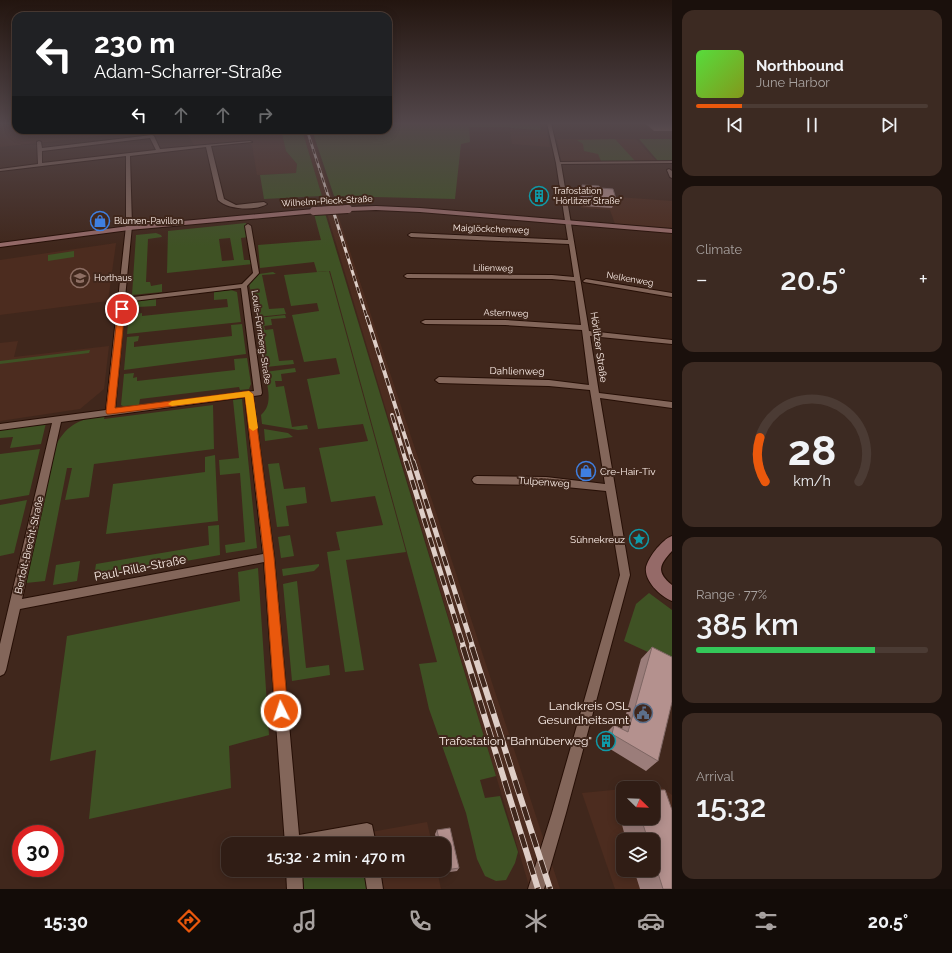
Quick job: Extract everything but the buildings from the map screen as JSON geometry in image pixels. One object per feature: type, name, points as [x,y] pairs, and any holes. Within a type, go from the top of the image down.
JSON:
[{"type":"main road","name":"Wilhelm-Pieck-Straße","points":[[4,244],[79,233],[129,228],[314,211],[376,208],[420,210],[672,232]]},
{"type":"main road","points":[[672,542],[654,562],[653,568],[654,574],[661,585],[672,594]]},
{"type":"street","points":[[0,170],[44,164]]},
{"type":"street","points":[[110,412],[123,300],[129,228],[128,164]]},
{"type":"street","points":[[213,164],[222,200],[226,204],[234,206],[264,204]]},
{"type":"street","name":"Hörlitzer Straße","points":[[536,889],[625,575],[594,392],[585,330],[582,280],[570,242],[558,164]]},
{"type":"street","points":[[669,170],[672,176]]},
{"type":"street","points":[[244,286],[256,273],[248,226]]},
{"type":"street","name":"Maiglöckchenweg","points":[[411,235],[570,242]]},
{"type":"street","name":"Lilienweg","points":[[407,276],[552,277],[582,280]]},
{"type":"street","name":"Nelkenweg","points":[[582,280],[672,295]]},
{"type":"street","name":"Louis-Fürnberg-Straße","points":[[123,300],[244,286],[269,557],[291,837]]},
{"type":"street","name":"Asternweg","points":[[426,322],[462,320],[520,322],[672,342]]},
{"type":"street","name":"Dahlienweg","points":[[439,380],[549,383],[672,405]]},
{"type":"street","points":[[0,427],[254,393]]},
{"type":"street","name":"Bertolt-Brecht-Straße","points":[[0,670],[3,645],[15,605],[57,419]]},
{"type":"street","name":"Tulpenweg","points":[[477,480],[546,481],[610,488]]},
{"type":"street","name":"Paul-Rilla-Straße","points":[[15,605],[269,557]]},
{"type":"street","points":[[330,837],[367,830],[368,837]]},
{"type":"street","points":[[294,877],[295,889]]},
{"type":"street","points":[[373,877],[374,889]]},
{"type":"shaded area","points":[[255,164],[297,164],[296,173],[257,175]]},
{"type":"shaded area","points":[[312,164],[321,164],[560,889],[530,889]]},
{"type":"shaded area","points":[[578,194],[672,201],[672,228],[615,224],[610,210],[581,208]]},
{"type":"shaded area","points":[[116,243],[108,301],[0,315],[0,260]]},
{"type":"shaded area","points":[[18,341],[14,357],[109,346],[104,389],[80,409],[0,421],[0,343]]},
{"type":"shaded area","points":[[660,786],[672,795],[672,889],[615,889],[582,793],[616,790],[616,825],[660,825]]},
{"type":"shaded area","points":[[427,822],[430,837],[372,837],[371,832]]},
{"type":"shaded area","points":[[377,877],[438,877],[441,889],[379,889]]},
{"type":"green space","points":[[297,164],[312,164],[322,196],[264,199],[260,175],[296,173]]},
{"type":"green space","points":[[323,164],[459,164],[455,199],[334,196]]},
{"type":"green space","points":[[325,213],[496,776],[480,780],[485,798],[500,796],[518,852],[515,863],[506,880],[496,881],[485,876],[477,859],[466,813],[429,709],[419,664],[437,662],[330,271],[317,272],[314,262],[260,268],[258,245],[321,240],[314,214]]},
{"type":"green space","points":[[246,223],[248,237],[241,238],[244,260],[252,260],[253,264],[167,273],[168,231]],"holes":[[[230,238],[234,260],[222,261],[219,239]]]},
{"type":"green space","points":[[156,233],[162,237],[148,239],[146,282],[150,282],[151,286],[162,284],[162,292],[132,295],[136,235]]},
{"type":"green space","points":[[74,251],[74,257],[48,261],[48,255]]},
{"type":"green space","points":[[329,271],[406,552],[346,560],[364,670],[345,672],[327,552],[340,550],[336,532],[383,525],[375,496],[331,502],[319,448],[368,441],[363,424],[318,429],[307,379],[340,374],[336,358],[304,362],[292,315],[319,311],[317,303],[291,306],[284,275]]},
{"type":"green space","points":[[273,272],[276,274],[262,275],[269,309],[284,308],[286,314],[257,317],[249,284],[259,274]]},
{"type":"green space","points":[[231,290],[237,292],[241,322],[127,334],[130,302],[156,299],[156,306],[138,307],[137,314],[142,313],[142,316],[228,307],[227,299],[214,300],[214,292]]},
{"type":"green space","points":[[285,315],[286,318],[271,319],[272,325],[264,326],[265,330],[273,329],[279,361],[293,360],[294,364],[266,367],[257,318]]},
{"type":"green space","points":[[242,324],[246,354],[124,370],[127,337],[139,336],[138,341],[134,342],[134,347],[232,336],[231,325]]},
{"type":"green space","points":[[90,350],[89,353],[0,364],[0,361]]},
{"type":"green space","points":[[247,358],[251,384],[249,389],[240,390],[239,387],[140,399],[139,405],[121,405],[124,374],[134,373],[133,378],[137,377],[137,381],[235,370],[234,359]]},
{"type":"green space","points":[[295,368],[296,372],[281,374],[282,381],[275,381],[276,387],[284,386],[292,427],[307,425],[308,429],[298,430],[262,424],[261,415],[265,411],[269,401],[265,372]]},
{"type":"green space","points":[[242,399],[257,548],[226,553],[225,545],[245,542],[240,473],[220,475],[219,460],[239,458],[233,400]]},
{"type":"green space","points":[[213,405],[214,449],[94,464],[89,497],[65,500],[72,468],[67,468],[45,581],[26,583],[56,445],[70,427],[82,420],[105,415],[104,419]]},
{"type":"green space","points":[[46,423],[41,444],[10,448],[13,437],[0,438],[0,430]]},
{"type":"green space","points":[[264,429],[288,433],[293,437],[265,441]]},
{"type":"green space","points":[[40,449],[29,495],[0,500],[0,454]]},
{"type":"green space","points":[[215,455],[218,521],[106,534],[113,484],[205,472],[205,457]]},
{"type":"green space","points":[[279,463],[284,489],[305,487],[307,503],[286,506],[289,526],[277,527],[268,464]]},
{"type":"green space","points":[[27,500],[14,553],[0,556],[0,505]]},
{"type":"green space","points":[[219,525],[220,555],[94,577],[96,564],[209,545],[208,526]]},
{"type":"green space","points":[[290,535],[294,556],[281,558],[278,537]]},
{"type":"green space","points":[[80,561],[77,581],[53,585],[56,565]]},
{"type":"green space","points":[[319,564],[314,571],[283,576],[282,569]]},
{"type":"green space","points":[[258,568],[269,735],[229,746],[231,788],[89,819],[96,750],[50,761],[67,636],[240,601],[238,572]]},
{"type":"green space","points":[[297,581],[306,668],[329,665],[330,675],[292,681],[283,584]]},
{"type":"green space","points":[[649,593],[672,610],[672,663],[624,641],[636,604]]},
{"type":"green space","points":[[303,877],[367,877],[369,889],[304,889]]},
{"type":"railway","points":[[318,164],[332,208]]},
{"type":"railway","points":[[332,207],[367,318]]},
{"type":"railway","points":[[367,317],[413,462]]},
{"type":"railway","points":[[392,415],[406,462]]},
{"type":"railway","points":[[406,461],[464,648]]},
{"type":"railway","points":[[413,461],[473,648]]},
{"type":"railway","points":[[463,647],[538,889]]},
{"type":"railway","points":[[472,647],[550,889]]},
{"type":"slow traffic","points":[[172,404],[249,394],[253,428]]},
{"type":"place","name":"Trafostation \"Hörlitzer Straße\"","points":[[539,196]]},
{"type":"place","name":"Blumen-Pavillon","points":[[100,221]]},
{"type":"place","name":"Horthaus","points":[[80,278]]},
{"type":"place","name":"Cre-Hair-Tiv","points":[[586,471]]},
{"type":"place","name":"Sühnekreuz","points":[[639,539]]},
{"type":"place","name":"Landkreis OSL Gesundheitsamt","points":[[643,713]]},
{"type":"place","name":"Trafostation \"Bahnüberweg\"","points":[[606,741]]},
{"type":"route","points":[[122,309],[110,412],[249,394],[269,557],[281,711]]}]
